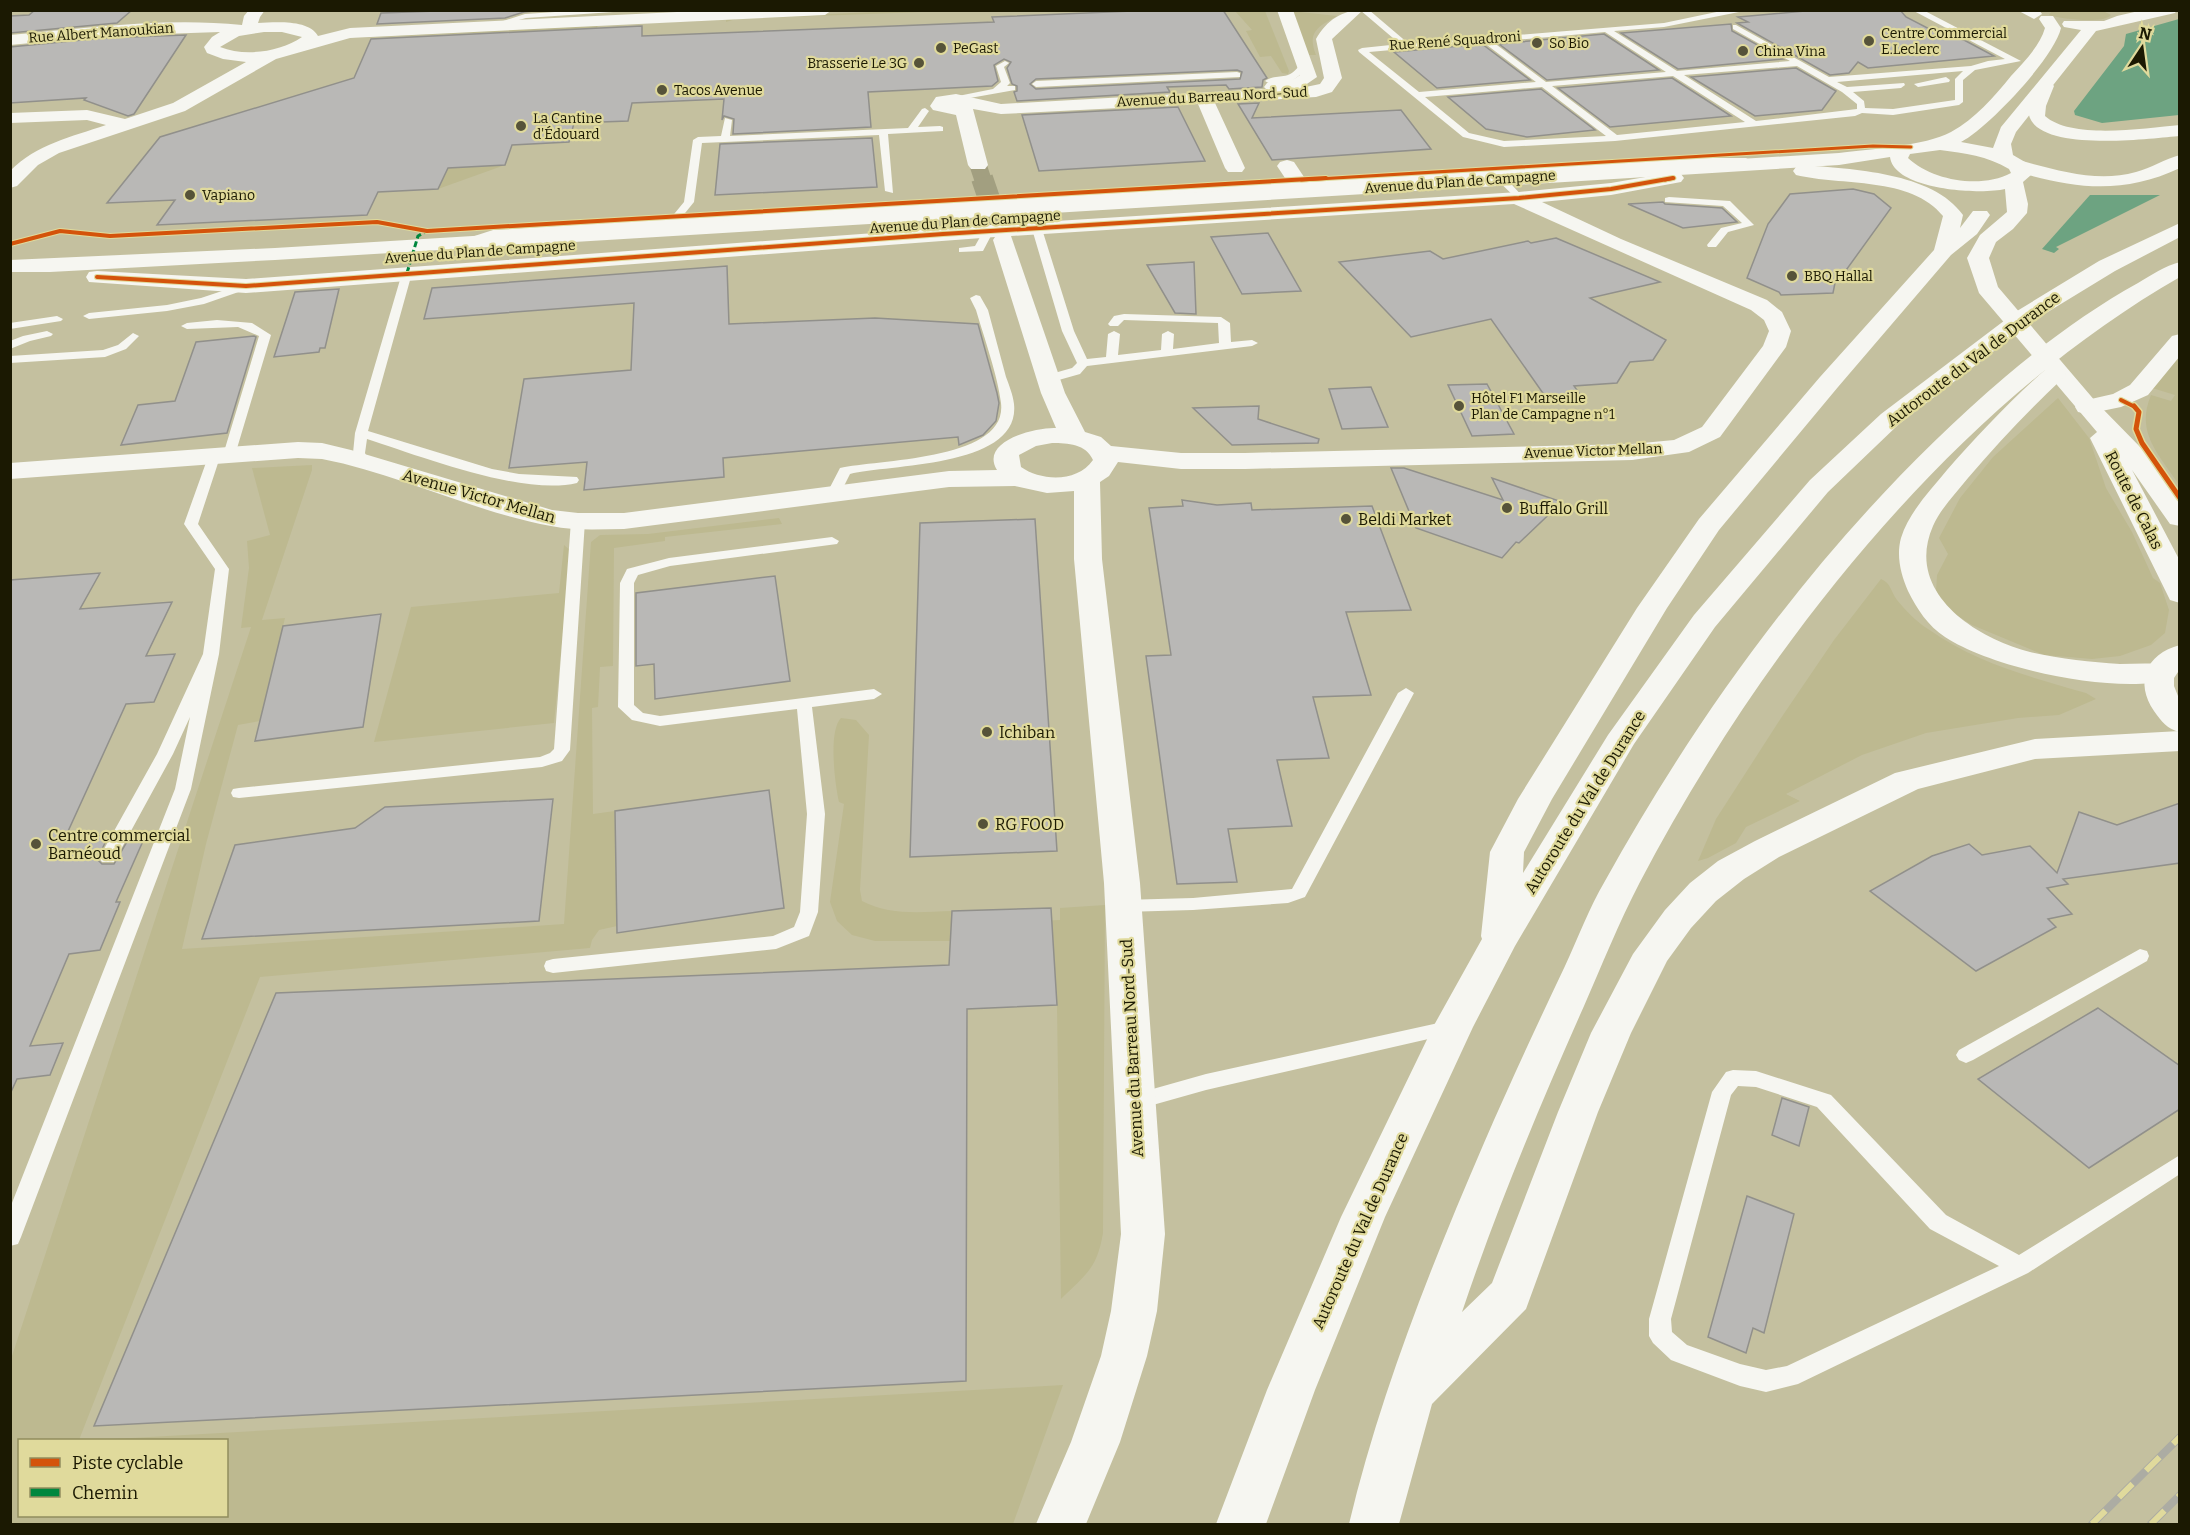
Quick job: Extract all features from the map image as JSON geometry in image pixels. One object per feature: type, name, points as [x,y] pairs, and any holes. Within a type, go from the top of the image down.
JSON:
[{"type":"main road","points":[[258,10],[262,17],[305,37],[825,10]]},
{"type":"main road","points":[[249,30],[251,18],[258,10]]},
{"type":"main road","points":[[219,40],[237,20],[258,10]]},
{"type":"main road","points":[[10,182],[31,161],[44,153],[63,144],[199,98],[305,37],[509,17],[774,10]]},
{"type":"main road","name":"Avenue du Barreau Nord-Sud","points":[[963,104],[1299,83],[1309,77],[1285,10]]},
{"type":"main road","name":"Avenue du Barreau Nord-Sud","points":[[963,104],[1001,110],[1302,93],[1326,88],[1333,78],[1324,39],[1328,32],[1356,10]]},
{"type":"main road","points":[[2033,14],[2092,26],[2113,24],[2119,15],[2170,10]]},
{"type":"main road","points":[[2033,14],[2053,28],[2051,36],[2024,62],[1975,124],[1947,140],[1911,148],[1898,159],[1904,167],[1921,176],[1943,183],[1976,201],[1987,238],[2006,225],[2017,213],[2018,204],[2012,169],[2002,144],[2007,131],[2092,26]]},
{"type":"main road","name":"Rue Albert Manoukian","points":[[10,40],[103,31],[192,27],[211,30],[219,40]]},
{"type":"main road","points":[[219,40],[249,30],[282,27]]},
{"type":"main road","points":[[219,40],[247,57],[273,54]]},
{"type":"main road","points":[[219,40],[234,63],[234,70],[228,80]]},
{"type":"main road","points":[[2045,86],[2036,113],[2037,118],[2042,123],[2059,130],[2081,135],[2108,136],[2180,130]]},
{"type":"main road","points":[[1204,98],[1235,168]]},
{"type":"main road","points":[[963,104],[978,165]]},
{"type":"main road","points":[[10,118],[87,115],[123,124]]},
{"type":"main road","points":[[1911,148],[1963,146],[2012,169],[2066,178],[2114,182],[2152,175],[2180,161]]},
{"type":"main road","name":"Avenue du Plan de Campagne","points":[[1504,184],[1674,178],[1797,166],[1911,148]]},
{"type":"main road","points":[[1287,166],[1298,183]]},
{"type":"main road","points":[[1797,166],[1893,183],[1919,191],[1941,202],[1953,215],[1944,251]]},
{"type":"main road","name":"Avenue du Plan de Campagne","points":[[1504,184],[1797,166],[1921,176]]},
{"type":"main road","points":[[1943,183],[1995,186],[2012,169]]},
{"type":"main road","points":[[97,277],[246,286],[407,273],[995,236],[1042,212],[1504,184],[1572,194],[1674,178]]},
{"type":"main road","name":"Avenue Victor Mellan","points":[[10,471],[298,450],[322,451],[551,518],[624,522],[949,479],[1023,473],[1071,484],[1098,467],[1218,461],[1632,452],[1680,447],[1711,432],[1774,347],[1780,331],[1774,317],[1744,298],[1572,223],[1504,184]]},
{"type":"main road","points":[[1572,194],[1566,205],[1572,223]]},
{"type":"main road","name":"Avenue du Plan de Campagne","points":[[10,266],[50,266],[1042,212]]},
{"type":"main road","name":"Avenue du Plan de Campagne","points":[[10,286],[97,277],[1042,212]]},
{"type":"main road","points":[[1498,944],[1507,852],[1562,754],[1652,608],[1710,525],[1828,382],[1944,251],[1970,230],[1980,215]]},
{"type":"main road","name":"Autoroute du Val de Durance","points":[[1241,1524],[1292,1390],[1363,1216],[1453,1027],[1498,944],[1619,742],[1704,621],[1827,479],[1890,419],[2015,324],[2107,266],[2180,228]]},
{"type":"main road","points":[[995,236],[1065,421],[1076,437]]},
{"type":"main road","name":"Route de Calas","points":[[1987,238],[1978,258],[1987,288],[2087,407],[2137,458],[2179,517]]},
{"type":"main road","points":[[2169,664],[2107,673],[2030,661],[1981,645],[1959,633],[1935,613],[1919,585],[1913,554],[1915,537],[1932,504],[2048,365],[2101,314],[2180,268]]},
{"type":"main road","points":[[1374,1524],[1411,1393],[1495,1164],[1625,876],[1697,757],[1817,587],[1925,465],[1996,395],[2048,365],[2180,273]]},
{"type":"main road","points":[[2087,407],[2121,400],[2139,390],[2180,341]]},
{"type":"main road","points":[[1023,473],[1017,444],[1041,432],[1049,420],[1051,386]]},
{"type":"main road","name":"Route de Calas","points":[[2087,407],[2162,553],[2180,594]]},
{"type":"main road","points":[[1028,439],[1053,435],[1076,437],[1089,441],[1098,467]]},
{"type":"main road","name":"Avenue du Barreau Nord-Sud","points":[[1061,1524],[1087,1466],[1124,1355],[1138,1285],[1143,1234],[1123,906],[1088,560],[1098,467]]},
{"type":"main road","name":"Avenue du Barreau Nord-Sud","points":[[1023,473],[1058,495],[1071,510],[1088,560]]},
{"type":"main road","points":[[2169,664],[2158,682],[2163,701],[2180,722]]},
{"type":"main road","points":[[1411,1393],[1510,1295],[1578,1112],[1619,1016],[1652,954],[1678,919],[1703,892],[1731,870],[1767,849],[1907,782],[2035,749],[2135,741],[2180,741]]},
{"type":"lane","points":[[509,17],[638,10]]},
{"type":"lane","points":[[1364,10],[1406,45]]},
{"type":"lane","points":[[1694,10],[1729,24],[1801,63],[1845,90],[1861,103],[1861,110]]},
{"type":"lane","name":"Rue René Squadroni","points":[[1745,10],[1716,13],[1664,25],[1605,28],[1362,50],[1466,135],[1526,152],[1615,138],[1861,110],[1893,112],[1959,102],[1959,79]]},
{"type":"lane","points":[[1916,10],[1993,51],[2024,62]]},
{"type":"lane","points":[[1605,28],[1753,123]]},
{"type":"lane","points":[[1484,39],[1615,138]]},
{"type":"lane","points":[[1988,63],[1995,56],[1993,51]]},
{"type":"lane","points":[[1827,80],[1972,68],[1988,63],[2024,62]]},
{"type":"lane","points":[[963,104],[997,90],[1006,83],[1000,66],[1005,63]]},
{"type":"lane","points":[[1415,95],[1801,63]]},
{"type":"lane","points":[[1269,81],[1288,80],[1298,76],[1304,65]]},
{"type":"lane","points":[[1918,84],[1959,79],[1972,68]]},
{"type":"lane","points":[[1036,84],[1237,75]]},
{"type":"lane","points":[[1845,90],[1901,86]]},
{"type":"lane","points":[[963,104],[1012,89],[997,90]]},
{"type":"lane","points":[[911,130],[925,111]]},
{"type":"lane","points":[[725,138],[728,120]]},
{"type":"lane","points":[[674,221],[689,202],[696,142],[725,138],[940,129]]},
{"type":"lane","points":[[883,132],[890,191]]},
{"type":"lane","points":[[1526,152],[1545,169]]},
{"type":"lane","points":[[452,244],[493,233],[674,221],[1042,212],[1298,183],[1504,184],[1545,169],[1694,160],[1797,166]]},
{"type":"lane","points":[[1668,200],[1726,203],[1749,225],[1725,230],[1712,245]]},
{"type":"lane","points":[[1042,212],[1068,331],[1083,363]]},
{"type":"lane","points":[[963,250],[979,249],[995,236]]},
{"type":"lane","points":[[363,462],[359,453],[361,433],[384,345],[407,273]]},
{"type":"lane","points":[[86,321],[204,301],[246,286]]},
{"type":"lane","points":[[832,495],[843,473],[849,469],[954,455],[986,442],[1003,426],[1008,417],[1008,405],[982,310],[976,298]]},
{"type":"lane","points":[[141,325],[153,314],[167,308]]},
{"type":"lane","points":[[1112,360],[1114,329],[1118,318],[1124,317],[1168,326],[1221,320],[1224,323],[1225,346]]},
{"type":"lane","points":[[10,326],[57,319]]},
{"type":"lane","points":[[10,1237],[183,789],[211,654],[222,569],[191,524],[221,456],[265,335],[258,329],[231,324],[187,326]]},
{"type":"lane","points":[[1167,353],[1168,326]]},
{"type":"lane","points":[[10,346],[27,338],[47,334]]},
{"type":"lane","points":[[10,360],[105,353],[123,347],[133,336]]},
{"type":"lane","points":[[1051,386],[1076,371],[1083,363],[1252,343]]},
{"type":"lane","points":[[361,433],[507,477],[536,481],[572,480]]},
{"type":"lane","points":[[239,793],[542,762],[556,758],[562,750],[578,521]]},
{"type":"lane","points":[[832,541],[669,562],[632,572],[627,583],[626,707],[638,717],[660,721],[874,694]]},
{"type":"lane","points":[[108,858],[165,754],[211,654]]},
{"type":"lane","points":[[1123,906],[1193,904],[1288,897],[1299,893],[1406,693]]},
{"type":"lane","points":[[553,966],[776,942],[801,931],[809,912],[816,814],[804,703]]},
{"type":"lane","points":[[1966,1055],[2140,956]]},
{"type":"lane","points":[[1135,1102],[1206,1082],[1453,1027]]},
{"type":"lane","points":[[2020,1266],[1938,1222],[1824,1101],[1756,1079],[1733,1078],[1722,1092],[1660,1319],[1661,1336],[1679,1353],[1740,1375],[1766,1381],[1790,1376],[2020,1266],[2180,1163]]},
{"type":"shaded area","points":[[896,11],[948,11],[736,19],[726,22],[726,20],[598,25],[597,28],[352,38],[359,35]]},
{"type":"shaded area","points":[[1235,11],[1265,11],[1289,71],[1288,74],[1282,73],[1271,56],[1260,57],[1246,31],[1252,30]]},
{"type":"shaded area","points":[[1291,11],[1337,16],[1324,23],[1316,31],[1313,40],[1316,55],[1308,55]]},
{"type":"shaded area","points":[[2047,11],[2103,11],[2111,15],[2107,18],[2082,20],[2055,17],[2049,15],[2051,12]]},
{"type":"shaded area","points":[[2179,19],[2179,115],[2102,123],[2075,115],[2074,111],[2124,46],[2126,34]]},
{"type":"shaded area","points":[[505,165],[438,189],[448,168]]},
{"type":"shaded area","points":[[2090,195],[2160,195],[2056,247],[2059,249],[2054,253],[2042,249]]},
{"type":"shaded area","points":[[2179,356],[2179,485],[2157,453],[2146,421],[2151,395],[2171,401],[2175,395],[2152,388]]},
{"type":"shaded area","points":[[2058,398],[2089,438],[2106,488],[2132,532],[2153,578],[2160,583],[2169,610],[2165,633],[2151,645],[2120,656],[2092,659],[2044,655],[1972,625],[1945,608],[1936,591],[1937,575],[1948,554],[1939,538],[1960,498],[1993,457]]},
{"type":"shaded area","points":[[312,465],[262,620],[285,618],[260,721],[238,725],[206,844],[182,949],[564,924],[591,542],[600,535],[648,534],[779,518],[782,524],[665,537],[665,541],[614,548],[613,666],[600,667],[598,707],[592,708],[593,814],[615,811],[617,926],[599,930],[590,948],[260,977],[79,1439],[18,1439],[18,1517],[228,1517],[228,1439],[114,1439],[1063,1385],[1013,1524],[11,1524],[11,1359],[251,627],[241,628],[249,568],[247,541],[270,535],[252,468]]},
{"type":"shaded area","points":[[564,545],[571,551],[554,723],[374,742],[411,607],[559,593]]},
{"type":"shaded area","points":[[1881,579],[1887,583],[1897,600],[1911,616],[1946,641],[2004,668],[2086,693],[2096,699],[2059,715],[2018,718],[1926,733],[1862,755],[1786,794],[1800,801],[1746,827],[1736,843],[1698,861],[1716,819],[1781,718],[1834,640]]},
{"type":"shaded area","points":[[841,718],[856,720],[869,735],[860,890],[862,901],[895,911],[952,911],[952,924],[1060,920],[1060,908],[1105,905],[1103,1233],[1094,1263],[1084,1277],[1061,1299],[1057,1005],[967,941],[875,941],[852,935],[837,921],[830,902],[844,804],[839,802],[834,758],[835,734]]},
{"type":"building","points":[[35,10],[132,10],[117,23],[10,33],[10,16],[29,15]]},
{"type":"building","points":[[544,10],[524,12],[505,18],[377,24],[381,13]]},
{"type":"building","points":[[1156,10],[1223,10],[1267,78],[1263,80],[1262,87],[1229,89],[1226,85],[1167,87],[1170,92],[1017,101],[1014,92],[1017,91],[1017,86],[1012,84],[1007,68],[1011,62],[1004,59],[994,65],[998,81],[992,86],[868,92],[871,127],[733,134],[734,119],[724,116],[722,120],[724,99],[632,103],[628,121],[574,123],[569,142],[512,145],[505,165],[448,168],[438,189],[378,192],[367,215],[157,225],[175,200],[107,203],[160,137],[354,78],[371,39],[642,26],[642,36],[994,22],[992,17]],"holes":[[[1237,70],[1242,72],[1240,79],[1036,89],[1030,84],[1036,79]]]},
{"type":"building","name":"Centre Commercial E.Leclerc","points":[[1816,10],[1900,10],[1906,17],[1937,33],[1964,40],[1994,56],[1868,68],[1858,62],[1849,73],[1830,75],[1737,23],[1748,22],[1738,17]]},
{"type":"building","points":[[1731,24],[1732,31],[1783,59],[1678,69],[1621,33]]},
{"type":"building","points":[[1604,34],[1659,70],[1547,80],[1499,44]]},
{"type":"building","points":[[186,35],[134,114],[128,116],[84,100],[86,98],[10,103],[10,47],[103,38]]},
{"type":"building","points":[[1482,44],[1530,80],[1437,88],[1394,52]]},
{"type":"building","points":[[1796,68],[1836,91],[1822,110],[1755,116],[1691,77]]},
{"type":"building","points":[[1672,78],[1731,116],[1610,127],[1558,88]]},
{"type":"building","points":[[1541,89],[1595,130],[1527,137],[1486,129],[1448,97]]},
{"type":"building","points":[[1259,103],[1252,118],[1401,110],[1431,149],[1272,160],[1238,104]]},
{"type":"building","points":[[1178,107],[1205,161],[1039,171],[1022,115]]},
{"type":"building","points":[[872,138],[877,187],[715,195],[720,144]]},
{"type":"building","points":[[1853,189],[1874,194],[1891,208],[1844,273],[1837,273],[1833,293],[1781,295],[1747,278],[1768,224],[1790,194]]},
{"type":"building","points":[[1663,202],[1722,208],[1737,222],[1683,228],[1628,204]]},
{"type":"building","points":[[1268,233],[1301,291],[1242,294],[1211,237]]},
{"type":"building","points":[[1556,238],[1660,282],[1590,298],[1666,340],[1653,360],[1630,362],[1617,383],[1574,386],[1582,397],[1547,399],[1491,319],[1411,337],[1339,262],[1430,251],[1443,259],[1528,241],[1531,243]]},
{"type":"building","points":[[1194,262],[1196,314],[1175,313],[1147,265]]},
{"type":"building","points":[[727,266],[729,324],[875,318],[978,324],[999,403],[996,421],[983,435],[959,445],[958,437],[723,458],[724,477],[584,490],[587,462],[509,468],[524,379],[631,370],[634,303],[424,319],[432,288]]},
{"type":"building","points":[[339,289],[325,348],[320,348],[319,352],[274,357],[295,292]]},
{"type":"building","points":[[256,337],[227,433],[121,445],[138,405],[175,401],[196,342]]},
{"type":"building","points":[[1487,384],[1514,434],[1472,436],[1448,385]]},
{"type":"building","points":[[1371,387],[1388,427],[1342,429],[1329,389]]},
{"type":"building","points":[[1259,406],[1258,419],[1319,439],[1318,443],[1232,445],[1193,408]]},
{"type":"building","points":[[1391,468],[1404,468],[1503,500],[1492,478],[1562,502],[1519,543],[1516,542],[1502,558],[1416,528]]},
{"type":"building","points":[[1182,500],[1217,505],[1251,503],[1252,510],[1372,506],[1411,610],[1346,612],[1371,695],[1313,697],[1329,758],[1277,760],[1292,826],[1228,829],[1237,882],[1177,884],[1146,656],[1171,655],[1149,508],[1183,506]]},
{"type":"building","points":[[1035,519],[1057,851],[910,857],[920,523]]},
{"type":"building","name":"Centre commercial Barnéoud","points":[[100,573],[80,609],[172,602],[146,656],[175,654],[154,702],[126,704],[65,838],[109,835],[97,859],[102,864],[114,864],[132,833],[147,832],[116,902],[120,902],[100,950],[69,954],[30,1046],[63,1043],[50,1075],[17,1079],[11,1092],[10,580]]},
{"type":"building","points":[[775,576],[790,681],[655,699],[654,664],[636,666],[636,593]]},
{"type":"building","points":[[381,614],[363,727],[255,741],[283,626]]},
{"type":"building","points":[[769,790],[784,908],[617,933],[615,811]]},
{"type":"building","points":[[553,799],[539,921],[202,939],[235,845],[355,828],[385,807]]},
{"type":"building","points":[[2180,803],[2180,863],[2063,879],[2068,884],[2047,888],[2072,914],[2048,919],[2056,927],[1976,971],[1870,891],[1932,856],[1969,844],[1982,855],[2030,846],[2057,873],[2079,812],[2117,825]]},
{"type":"building","points":[[1051,908],[1057,1005],[967,1009],[966,1381],[94,1426],[276,993],[949,965],[952,911]]},
{"type":"building","points":[[2098,1008],[2180,1066],[2180,1109],[2089,1168],[1978,1079]]},
{"type":"building","points":[[1782,1098],[1809,1107],[1799,1146],[1772,1135]]},
{"type":"building","points":[[1747,1196],[1794,1214],[1764,1333],[1753,1328],[1746,1353],[1708,1337]]},
{"type":"tunnel","points":[[978,165],[983,180]]},
{"type":"tunnel","points":[[982,178],[1003,240]]},
{"type":"railway","points":[[2092,1524],[2180,1437]]},
{"type":"railway","points":[[2151,1524],[2180,1495]]},
{"type":"marked path","points":[[407,273],[418,236],[427,231]]},
{"type":"cycle path","points":[[10,244],[60,231],[110,236],[377,222],[427,231],[1873,146],[1911,147]]},
{"type":"cycle path","points":[[97,277],[246,286],[943,234],[1519,198],[1611,189],[1674,178]]},
{"type":"cycle path","points":[[2121,400],[2133,405],[2139,412],[2136,429],[2142,443],[2180,498]]},
{"type":"place","name":"Centre Commercial E.Leclerc","points":[[1869,41]]},
{"type":"place","name":"So Bio","points":[[1537,43]]},
{"type":"place","name":"PeGast","points":[[941,48]]},
{"type":"place","name":"China Vina","points":[[1743,51]]},
{"type":"place","name":"Brasserie Le 3G","points":[[919,63]]},
{"type":"place","name":"Tacos Avenue","points":[[662,90]]},
{"type":"place","name":"La Cantine d'Édouard","points":[[521,126]]},
{"type":"place","name":"Vapiano","points":[[190,195]]},
{"type":"place","name":"BBQ Hallal","points":[[1792,276]]},
{"type":"place","name":"Hôtel F1 Marseille Plan de Campagne n°1","points":[[1459,406]]},
{"type":"place","name":"Buffalo Grill","points":[[1507,508]]},
{"type":"place","name":"Beldi Market","points":[[1346,519]]},
{"type":"place","name":"Ichiban","points":[[987,732]]},
{"type":"place","name":"RG FOOD","points":[[983,824]]},
{"type":"place","name":"Centre commercial Barnéoud","points":[[36,844]]}]
